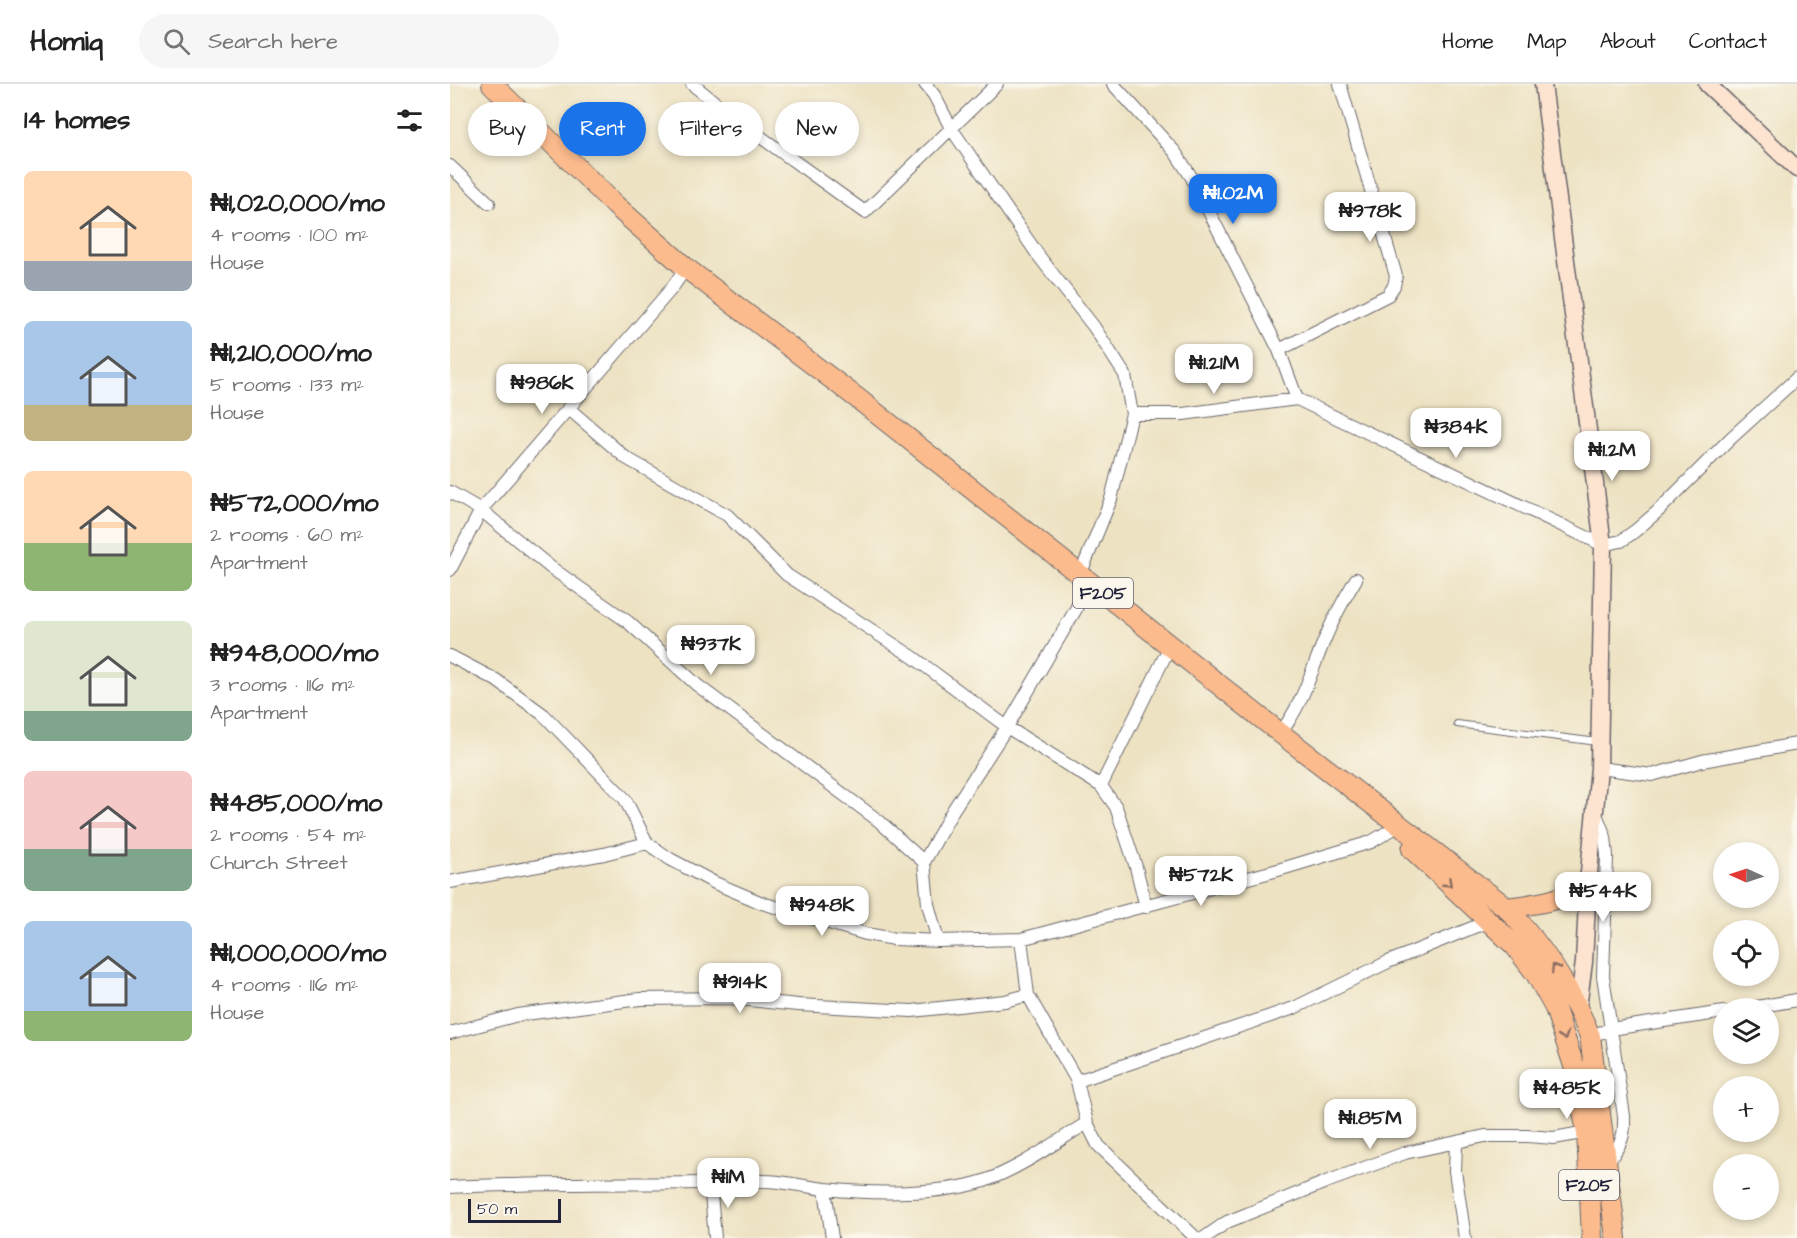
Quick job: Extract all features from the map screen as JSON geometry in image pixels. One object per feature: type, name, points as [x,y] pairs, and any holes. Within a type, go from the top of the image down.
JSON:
[{"type":"main road","name":"F205","points":[[482,84],[558,161],[683,272],[911,445],[1508,909],[1543,950],[1578,1008],[1590,1036],[1616,1238]]},
{"type":"main road","name":"F205","points":[[492,84],[615,205],[686,268],[858,398],[911,445]]},
{"type":"main road","points":[[1543,84],[1602,545],[1599,768],[1588,883],[1584,962],[1578,1008]]},
{"type":"main road","points":[[1707,84],[1797,169]]},
{"type":"main road","name":"F205","points":[[1082,579],[1391,830],[1515,946],[1536,974],[1555,1008],[1574,1066],[1587,1132],[1592,1238]]},
{"type":"main road","points":[[1508,909],[1551,902],[1569,895],[1588,883]]},
{"type":"street","points":[[692,84],[737,120],[865,212],[997,84]]},
{"type":"street","points":[[925,84],[934,95],[951,128],[1038,255],[1094,327],[1125,375],[1132,414],[1111,499],[1082,579],[1076,609],[1007,727],[953,810],[924,862],[928,904],[938,941]]},
{"type":"street","points":[[1113,84],[1175,152],[1192,178],[1279,350],[1297,399]]},
{"type":"street","points":[[1279,350],[1388,295],[1394,286],[1395,276],[1340,84]]},
{"type":"street","points":[[450,166],[489,202]]},
{"type":"street","points":[[450,570],[481,510],[672,288],[683,272]]},
{"type":"street","points":[[1132,414],[1183,414],[1297,399],[1602,545],[1621,540],[1635,531],[1797,378]]},
{"type":"street","points":[[567,408],[626,458],[727,515],[787,575],[913,657],[1007,727],[1101,786],[1116,807],[1136,867],[1146,907]]},
{"type":"street","points":[[450,492],[481,510],[550,567],[628,622],[697,685],[879,821],[924,862]]},
{"type":"street","points":[[1280,733],[1290,720],[1306,687],[1339,606],[1356,579]]},
{"type":"street","points":[[1101,786],[1168,650]]},
{"type":"street","points":[[450,656],[496,680],[544,715],[625,799],[647,843],[670,859],[715,883],[762,903],[866,934],[895,939],[938,941],[1021,939],[1146,907],[1371,842],[1391,830]]},
{"type":"street","points":[[1599,768],[1652,775],[1702,761],[1797,744]]},
{"type":"street","points":[[1596,814],[1605,837],[1607,856],[1603,976],[1624,1131],[1623,1139],[1607,1164]]},
{"type":"street","points":[[450,882],[604,854],[647,843]]},
{"type":"street","points":[[1077,1081],[1294,1008],[1388,962],[1490,921]]},
{"type":"street","points":[[1021,939],[1028,995],[1077,1081],[1087,1123],[1098,1145],[1196,1238]]},
{"type":"street","points":[[450,1033],[518,1015],[640,999],[729,998],[798,1005],[912,1011],[1005,1001],[1028,995]]},
{"type":"street","points":[[1779,1003],[1797,1000]]},
{"type":"street","points":[[1590,1036],[1611,1029],[1713,1014]]},
{"type":"street","points":[[450,1187],[763,1181],[794,1183],[825,1189],[889,1192],[948,1188],[983,1181],[1011,1169],[1087,1123]]},
{"type":"street","points":[[1204,1238],[1227,1222],[1405,1153],[1485,1136],[1554,1138],[1587,1132]]},
{"type":"street","points":[[1455,1144],[1455,1171],[1465,1238]]},
{"type":"street","points":[[710,1183],[715,1238]]},
{"type":"street","points":[[825,1189],[832,1238]]},
{"type":"lane","points":[[1457,724],[1599,742]]}]
